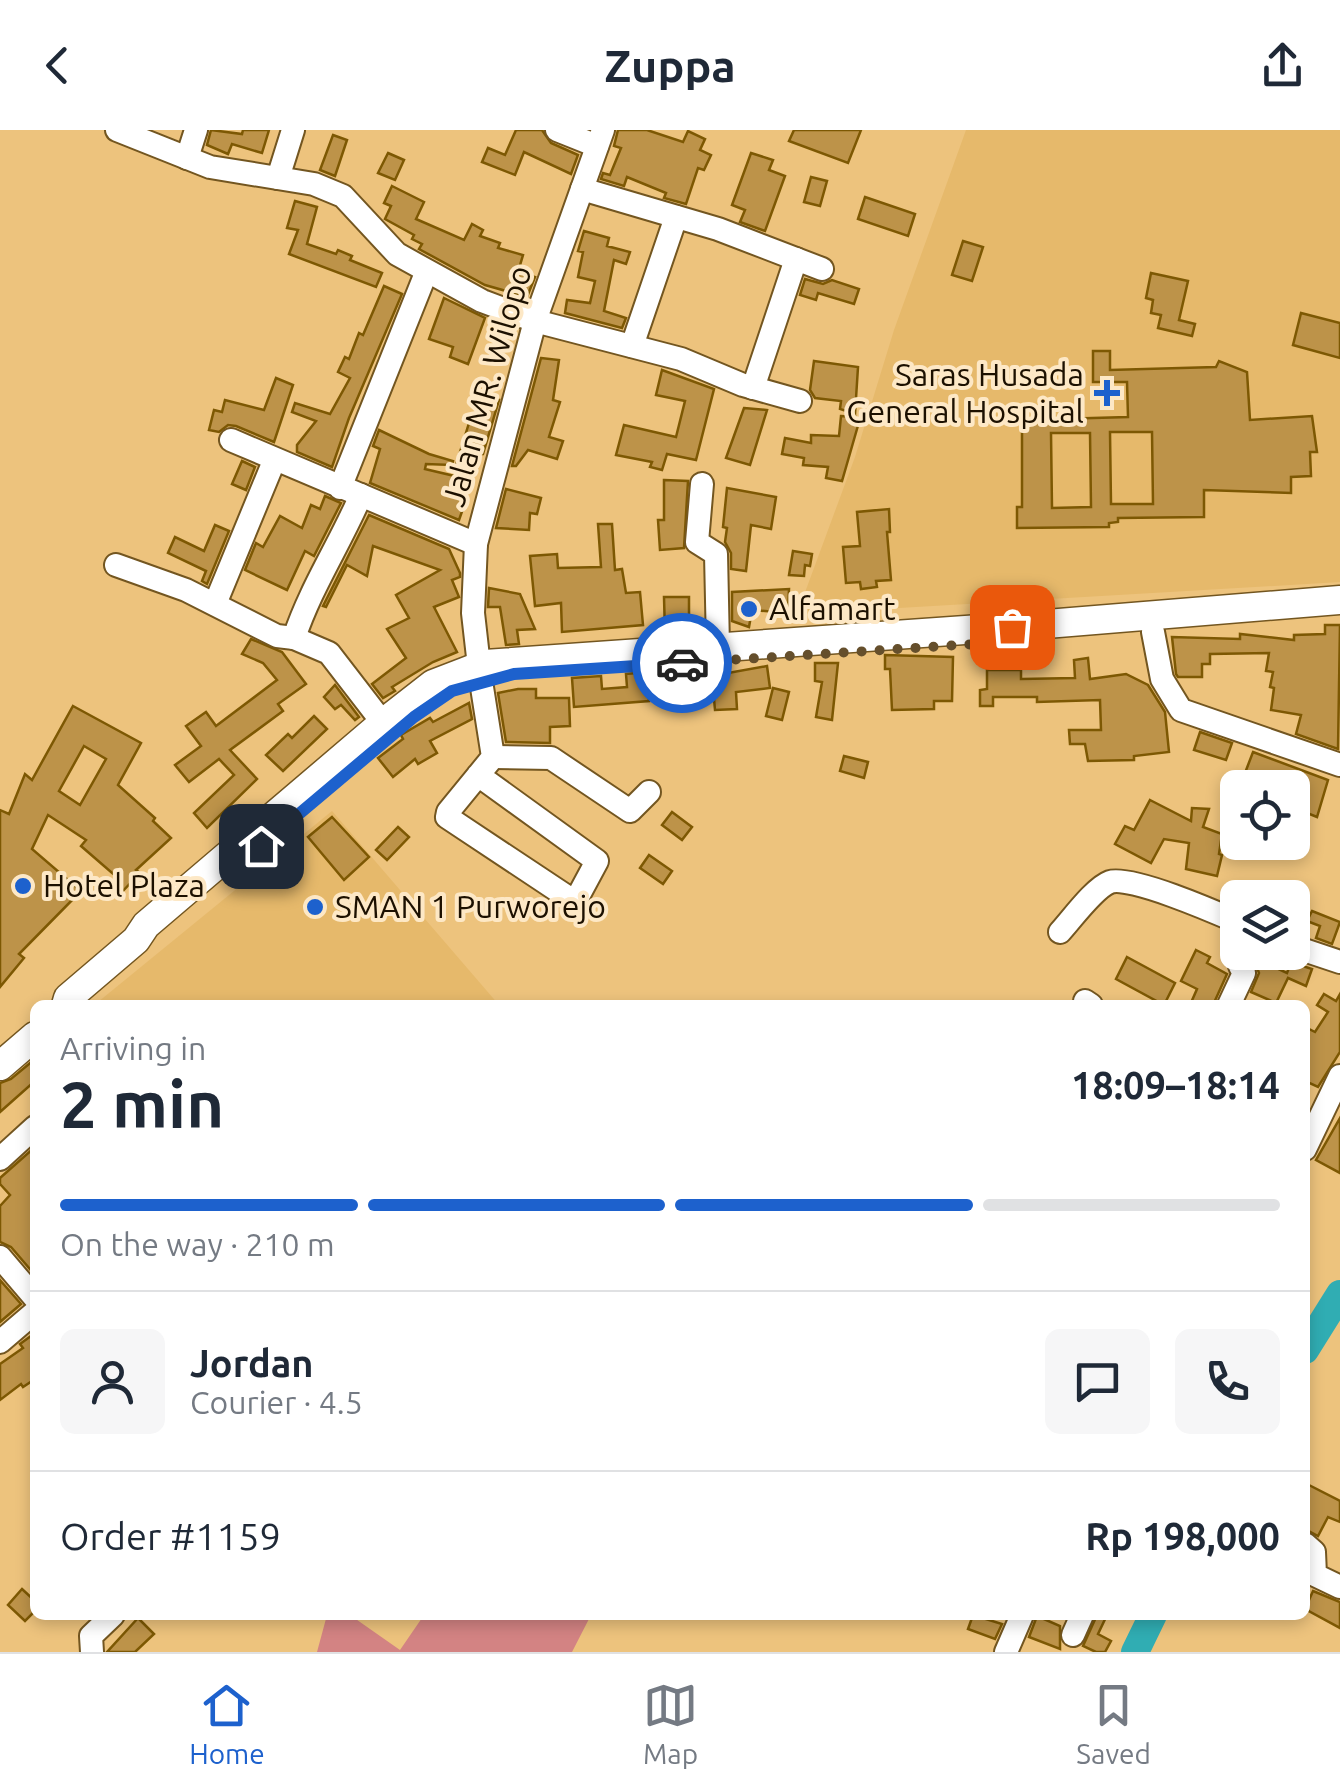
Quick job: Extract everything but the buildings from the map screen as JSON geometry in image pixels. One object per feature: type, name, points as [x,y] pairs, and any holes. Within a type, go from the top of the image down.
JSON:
[{"type":"main road","points":[[480,674],[1333,609]]},
{"type":"main road","points":[[1010,634],[1153,632],[1218,618]]},
{"type":"main road","points":[[71,1000],[136,940],[146,925],[383,723],[450,683],[512,660],[718,647],[799,648]]},
{"type":"main road","points":[[136,940],[155,936],[450,683]]},
{"type":"main road","points":[[0,1045],[30,1019]]},
{"type":"main road","points":[[0,1066],[30,1040]]},
{"type":"street","points":[[117,130],[210,167],[314,184],[343,196],[397,254],[482,301],[535,321],[680,359],[753,388],[800,400]]},
{"type":"street","points":[[186,158],[196,130]]},
{"type":"street","points":[[278,178],[293,130]]},
{"type":"street","points":[[557,130],[600,138]]},
{"type":"street","name":"Jalan MR. Wilopo","points":[[493,757],[472,613],[476,544],[535,321],[600,138]]},
{"type":"street","points":[[582,189],[718,229],[822,269]]},
{"type":"street","points":[[632,346],[676,218]]},
{"type":"street","points":[[753,388],[796,259]]},
{"type":"street","points":[[294,638],[306,602],[345,532],[350,492],[426,272]]},
{"type":"street","points":[[230,440],[476,544]]},
{"type":"street","points":[[215,604],[274,461]]},
{"type":"street","points":[[702,484],[697,542],[716,554],[718,647]]},
{"type":"street","points":[[116,565],[215,604],[277,636],[294,638],[329,653],[383,723]]},
{"type":"street","points":[[1153,632],[1162,679],[1182,710],[1340,766]]},
{"type":"street","points":[[478,776],[597,861],[575,902],[448,819],[448,812],[493,757],[552,758],[630,811],[649,792]]},
{"type":"street","points":[[1060,932],[1097,890],[1120,880],[1138,883],[1220,915]]},
{"type":"street","points":[[1310,952],[1340,962]]},
{"type":"street","points":[[1232,1000],[1242,970]]},
{"type":"street","points":[[1310,1140],[1316,1130],[1316,1094],[1340,1076]]},
{"type":"street","points":[[0,1160],[30,1142]]},
{"type":"street","points":[[0,1256],[30,1292]]},
{"type":"street","points":[[0,1342],[30,1316]]},
{"type":"street","points":[[1310,1548],[1314,1552],[1315,1575],[1340,1587]]},
{"type":"street","points":[[92,1652],[91,1636],[108,1620]]},
{"type":"street","points":[[1006,1652],[1020,1620]]},
{"type":"shaded area","name":"Saras Husada General Hospital","points":[[966,130],[1340,130],[1340,582],[797,614],[855,457],[894,330]]},
{"type":"shaded area","name":"SMAN 1 Purworejo","points":[[332,811],[495,1000],[100,1000]]},
{"type":"shaded area","points":[[326,1620],[357,1620],[400,1650],[421,1620],[588,1620],[572,1652],[317,1652]]},
{"type":"waterway","points":[[1310,1342],[1340,1294]]},
{"type":"waterway","points":[[1135,1652],[1151,1620]]},
{"type":"way so far","points":[[682,663],[1022,641],[1022,626],[1012,627]]},
{"type":"place","name":"Saras Husada General Hospital","points":[[1107,393]]},
{"type":"place","name":"Alfamart","points":[[749,609]]},
{"type":"place","name":"Hotel Plaza","points":[[23,886]]},
{"type":"place","name":"SMAN 1 Purworejo","points":[[315,907]]},
{"type":"route","points":[[261,846],[414,717],[452,691],[514,674],[682,663]]}]
